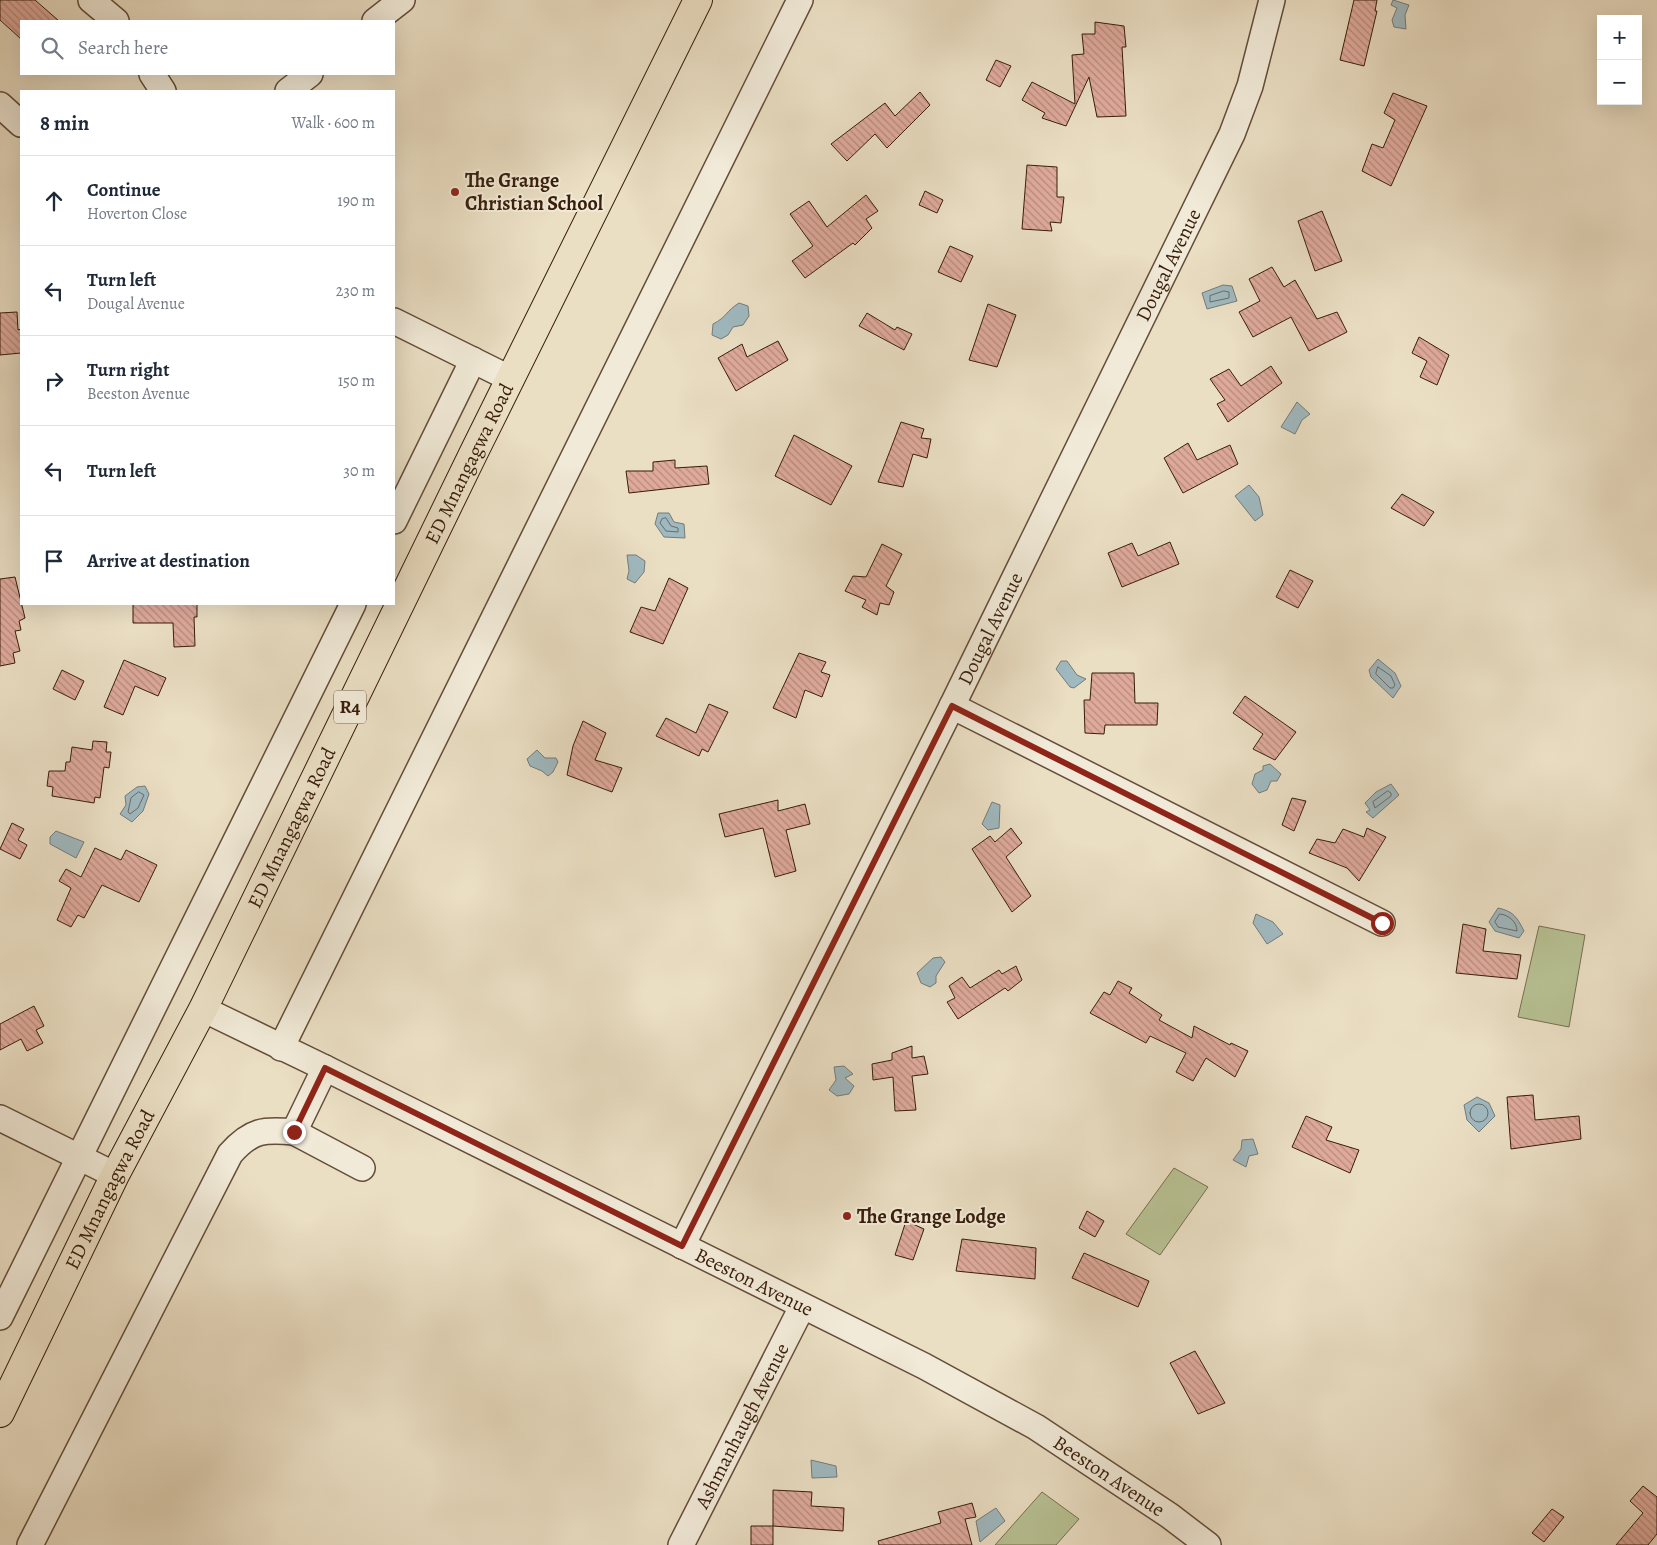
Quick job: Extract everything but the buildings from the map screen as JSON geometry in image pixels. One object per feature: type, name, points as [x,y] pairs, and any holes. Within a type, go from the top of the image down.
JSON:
[{"type":"highway","name":"ED Mnangagwa Road","points":[[0,1413],[115,1174],[203,1009],[698,0]]},
{"type":"street","points":[[91,0],[115,20]]},
{"type":"street","points":[[376,20],[402,0]]},
{"type":"street","points":[[281,1048],[800,0]]},
{"type":"street","name":"Dougal Avenue","points":[[682,1246],[952,706],[1232,134],[1250,86],[1272,0]]},
{"type":"street","points":[[153,75],[162,90]]},
{"type":"street","points":[[289,90],[309,75]]},
{"type":"street","points":[[0,105],[20,123]]},
{"type":"street","points":[[395,321],[511,379]]},
{"type":"street","points":[[395,518],[473,360]]},
{"type":"street","points":[[0,1317],[81,1157],[353,605]]},
{"type":"street","points":[[952,706],[1382,923]]},
{"type":"street","name":"Beeston Avenue","points":[[203,1009],[682,1246],[802,1308],[924,1366],[1036,1427],[1170,1516],[1208,1545]]},
{"type":"street","points":[[294,1132],[325,1068]]},
{"type":"street","points":[[0,1118],[115,1174]]},
{"type":"street","points":[[30,1545],[230,1154],[239,1144],[260,1131],[294,1132],[362,1168]]},
{"type":"street","name":"Ashmanhaugh Avenue","points":[[681,1545],[802,1308]]},
{"type":"green space","points":[[1539,926],[1585,935],[1569,1027],[1518,1017]]},
{"type":"green space","points":[[1174,1168],[1208,1187],[1160,1255],[1126,1234]]},
{"type":"green space","points":[[1042,1492],[1079,1519],[1056,1545],[995,1545]]},
{"type":"water","points":[[1393,0],[1409,5],[1405,15],[1406,29],[1394,27],[1392,20],[1397,8],[1391,5]]},
{"type":"water","points":[[1223,285],[1232,286],[1237,301],[1207,309],[1202,293]]},
{"type":"water","points":[[739,303],[748,306],[749,316],[743,325],[733,327],[728,335],[721,339],[712,335],[713,324]]},
{"type":"water","points":[[1297,402],[1310,414],[1302,420],[1295,434],[1281,427]]},
{"type":"water","points":[[1249,485],[1259,497],[1263,515],[1255,521],[1235,496]]},
{"type":"water","points":[[658,513],[669,513],[674,522],[684,524],[685,538],[664,537],[655,524]]},
{"type":"water","points":[[627,555],[636,555],[645,561],[644,572],[635,583],[627,579],[629,571]]},
{"type":"water","points":[[1378,659],[1395,673],[1401,686],[1393,698],[1371,677],[1369,670]]},
{"type":"water","points":[[1061,661],[1067,661],[1077,675],[1086,679],[1074,688],[1070,687],[1056,669]]},
{"type":"water","points":[[537,750],[545,758],[556,758],[558,762],[553,772],[548,776],[530,766],[527,759]]},
{"type":"water","points":[[1270,764],[1281,774],[1277,781],[1271,781],[1267,790],[1259,793],[1252,784],[1255,774],[1263,770],[1263,766]]},
{"type":"water","points":[[1391,784],[1399,795],[1373,818],[1366,812],[1370,810],[1365,803],[1376,792]]},
{"type":"water","points":[[145,786],[149,794],[143,811],[132,822],[120,814],[126,805],[125,796],[137,787]]},
{"type":"water","points":[[992,802],[1000,805],[999,828],[988,830],[982,824]]},
{"type":"water","points":[[56,831],[84,842],[76,858],[50,844],[50,837]]},
{"type":"water","points":[[1498,908],[1511,913],[1517,918],[1524,931],[1519,938],[1495,931],[1489,922]]},
{"type":"water","points":[[1256,914],[1273,922],[1283,934],[1267,944],[1253,923]]},
{"type":"water","points":[[941,957],[945,962],[936,976],[936,983],[930,987],[921,983],[917,973],[933,958]]},
{"type":"water","points":[[844,1066],[853,1074],[845,1078],[854,1086],[849,1094],[837,1096],[829,1090],[836,1080],[834,1067]]},
{"type":"water","points":[[1477,1097],[1489,1103],[1495,1116],[1479,1132],[1467,1120],[1464,1105]]},
{"type":"water","points":[[1253,1139],[1258,1154],[1249,1156],[1246,1167],[1233,1160],[1241,1149],[1242,1140]]},
{"type":"water","points":[[811,1460],[836,1466],[837,1477],[812,1478]]},
{"type":"water","points":[[996,1508],[1005,1521],[980,1542],[976,1521]]},
{"type":"place","name":"The Grange Christian School","points":[[455,192]]},
{"type":"place","name":"The Grange Lodge","points":[[847,1216]]},
{"type":"route","points":[[294,1132],[325,1068],[682,1246],[952,706],[1382,923]]}]
